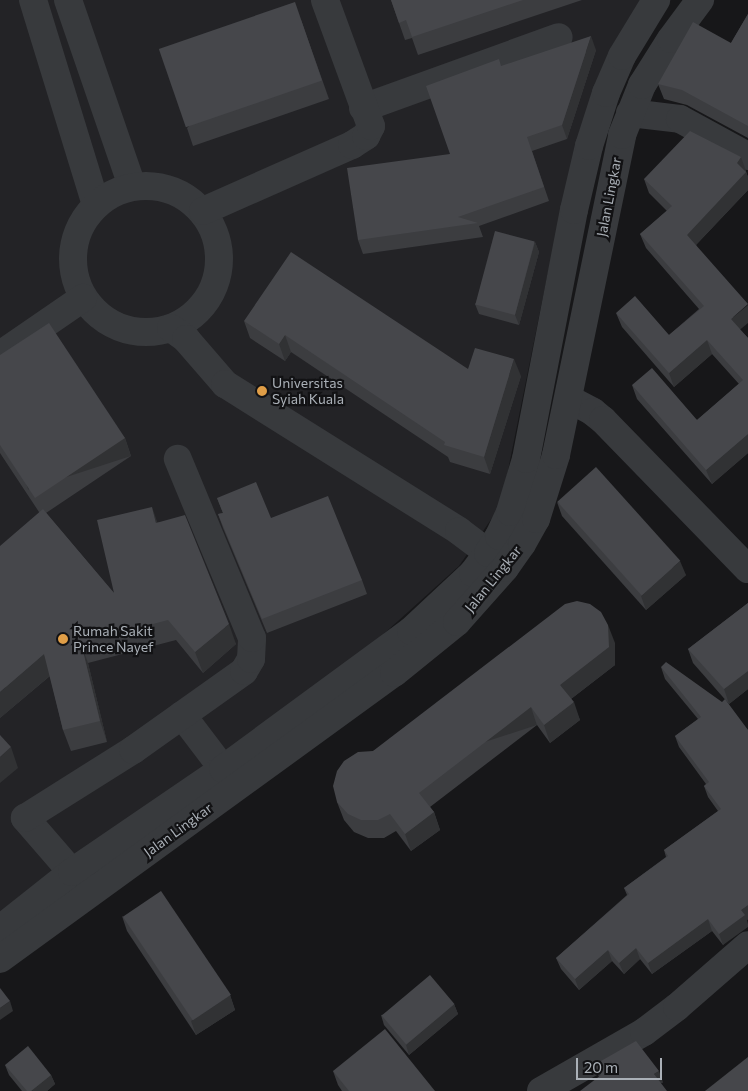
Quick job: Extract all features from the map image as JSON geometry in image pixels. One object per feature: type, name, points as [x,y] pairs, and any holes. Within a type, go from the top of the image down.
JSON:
[{"type":"street","points":[[33,0],[96,205]]},
{"type":"street","points":[[68,0],[132,186]]},
{"type":"street","points":[[203,211],[352,145],[366,136],[371,126],[325,0]]},
{"type":"street","points":[[0,930],[72,872],[223,769],[411,631],[473,573],[488,553],[510,512],[526,459],[574,210],[606,93],[622,56],[656,0]]},
{"type":"street","name":"Jalan Lingkar","points":[[0,959],[394,673],[457,622],[482,596],[522,544],[536,519],[556,455],[622,135],[642,85],[671,39],[700,0]]},
{"type":"street","points":[[363,108],[559,37]]},
{"type":"street","points":[[630,113],[680,119],[748,156]]},
{"type":"street","points":[[132,186],[158,186],[183,194],[203,211],[215,231],[220,254],[218,277],[208,299],[192,317],[172,328],[146,333],[122,329],[99,317],[83,298],[73,274],[73,248],[80,225],[96,205],[113,193],[132,186]]},
{"type":"street","points":[[0,355],[83,298]]},
{"type":"street","points":[[172,328],[186,339],[225,384],[459,531],[488,553]]},
{"type":"street","points":[[569,399],[593,412],[603,420],[748,569]]},
{"type":"street","points":[[91,894],[25,818],[182,715],[244,671],[251,659],[252,638],[178,458]]},
{"type":"street","points":[[182,715],[223,769]]},
{"type":"street","points":[[541,1091],[644,1032],[677,1007],[748,945]]},
{"type":"shaded area","name":"Universitas Syiah Kuala","points":[[0,0],[646,0],[583,125],[547,277],[501,505],[459,566],[347,667],[0,916]]},
{"type":"building","points":[[391,0],[523,0],[412,37],[406,20],[399,23]]},
{"type":"building","points":[[295,2],[322,80],[186,127],[159,49]]},
{"type":"building","points":[[748,14],[748,126],[682,90],[658,84],[693,22],[731,43]]},
{"type":"building","points":[[591,36],[562,125],[527,137],[544,187],[458,217],[478,223],[358,240],[347,168],[450,154],[426,86],[499,59],[501,66]]},
{"type":"building","points":[[690,131],[741,157],[737,163],[746,172],[687,235],[748,304],[731,319],[748,338],[748,434],[706,470],[632,385],[652,368],[697,420],[743,380],[707,340],[669,373],[616,313],[635,296],[669,335],[704,306],[640,234],[672,206],[644,179]]},
{"type":"building","points":[[495,231],[535,242],[515,315],[475,304]]},
{"type":"building","points":[[291,252],[468,369],[475,348],[514,359],[484,457],[444,445],[445,442],[285,335],[279,344],[244,321]]},
{"type":"building","points":[[49,323],[125,438],[35,498],[0,445],[0,355]]},
{"type":"building","points":[[596,467],[680,561],[642,595],[557,502]]},
{"type":"building","points":[[256,482],[271,518],[328,496],[362,580],[262,619],[218,514],[223,513],[217,498]]},
{"type":"building","name":"Rumah Sakit Prince Nayef","points":[[152,507],[156,523],[185,515],[229,624],[195,652],[168,620],[81,643],[100,721],[63,730],[44,654],[0,692],[0,546],[43,509],[114,593],[97,520]]},
{"type":"building","points":[[577,601],[590,604],[601,612],[608,625],[609,647],[560,685],[574,702],[544,725],[531,707],[419,793],[434,812],[405,834],[390,814],[378,820],[361,820],[348,814],[337,802],[333,786],[337,771],[344,761],[358,752],[373,751],[565,604]]},
{"type":"building","points":[[748,603],[748,671],[724,689],[688,649]]},
{"type":"building","points":[[666,662],[722,702],[725,699],[748,730],[748,905],[741,910],[745,915],[719,934],[708,919],[648,963],[636,948],[619,963],[608,950],[575,979],[556,958],[629,894],[624,888],[668,856],[664,850],[721,809],[704,786],[709,782],[675,736],[701,717],[661,667]]},
{"type":"building","points":[[0,735],[11,747],[0,757]]},
{"type":"building","points":[[161,891],[231,995],[193,1020],[123,917]]},
{"type":"building","points":[[430,975],[454,1004],[406,1045],[382,1015]]},
{"type":"building","points":[[0,988],[10,1001],[0,1008]]},
{"type":"building","points":[[385,1029],[435,1091],[349,1091],[333,1071]]},
{"type":"building","points":[[636,1041],[659,1071],[654,1074],[667,1091],[580,1091],[601,1075],[594,1065]]},
{"type":"building","points":[[28,1046],[51,1075],[31,1091],[27,1091],[5,1065]]},
{"type":"building","points":[[748,1057],[748,1091],[705,1091]]},
{"type":"place","name":"Universitas Syiah Kuala","points":[[262,391]]},
{"type":"place","name":"Rumah Sakit Prince Nayef","points":[[63,639]]}]
